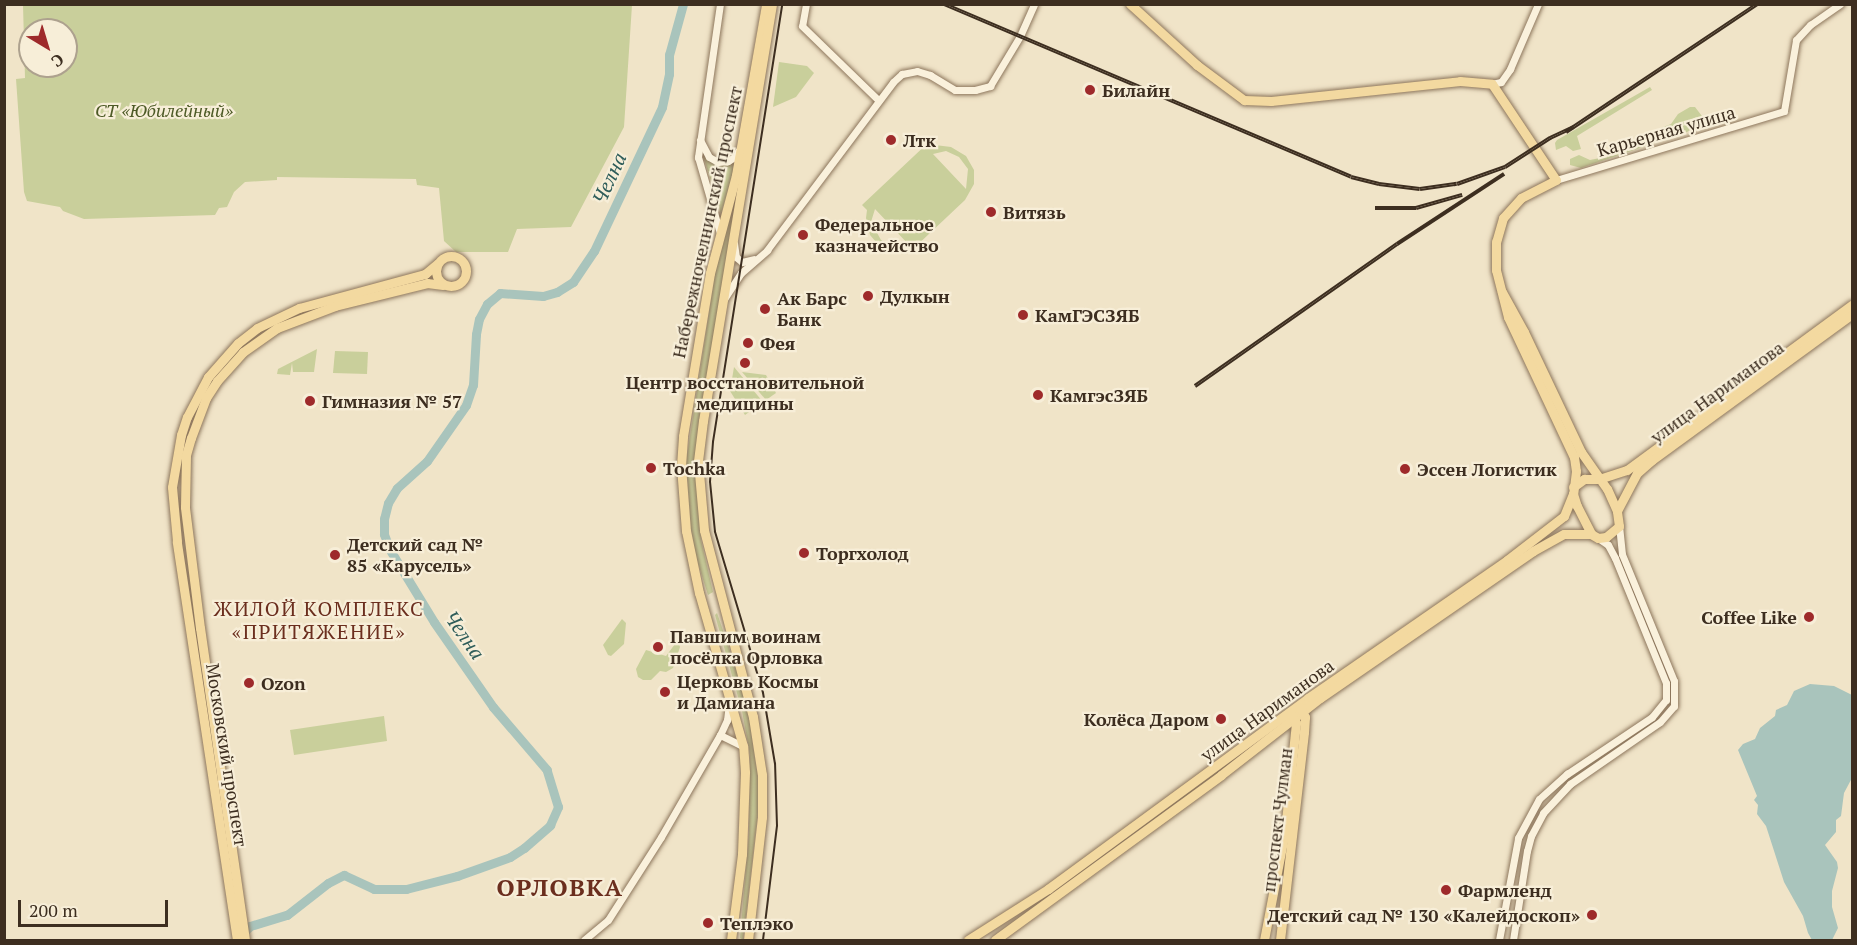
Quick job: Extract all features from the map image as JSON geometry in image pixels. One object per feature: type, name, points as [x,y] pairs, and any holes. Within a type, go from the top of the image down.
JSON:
[{"type":"main road","name":"Набережночелнинский проспект","points":[[733,940],[732,930],[744,836],[743,747],[699,593],[686,531],[681,466],[683,436],[710,273],[743,140],[766,4]]},
{"type":"main road","name":"Набережночелнинский проспект","points":[[748,938],[759,852],[763,783],[753,717],[705,530],[698,461],[772,4]]},
{"type":"main road","points":[[1130,4],[1206,72],[1244,100],[1271,101],[1460,81],[1492,84],[1556,180],[1521,198],[1503,218],[1495,254],[1502,292],[1517,338],[1574,457],[1576,471],[1573,490],[1595,536],[1610,536],[1619,526],[1617,511],[1607,489],[1581,452],[1524,332],[1502,292]]},
{"type":"main road","name":"Московский проспект","points":[[237,940],[236,906],[185,507],[186,455],[190,438],[206,398],[217,381],[243,352],[277,328],[335,306],[427,283],[450,287],[462,283],[466,275],[465,267],[460,259],[452,256],[443,259],[425,274],[299,308],[258,328],[238,343],[208,377],[192,406],[181,435],[172,487],[177,541],[236,906],[245,940]]},
{"type":"main road","points":[[437,264],[436,277],[443,285]]},
{"type":"main road","name":"улица Нариманова","points":[[995,940],[1039,910],[1301,708],[1556,524],[1569,507],[1573,490],[1584,479],[1599,479],[1627,470],[1852,304]]},
{"type":"main road","name":"улица Нариманова","points":[[1617,511],[1637,473],[1652,460],[1852,314]]},
{"type":"main road","name":"улица Нариманова","points":[[1301,708],[1549,540],[1571,532],[1595,536]]},
{"type":"main road","points":[[699,593],[708,598],[718,586]]},
{"type":"main road","points":[[708,624],[711,612],[716,611],[726,618]]},
{"type":"main road","name":"проспект Чулман","points":[[1280,940],[1304,732],[1301,708]]},
{"type":"main road","name":"улица Нариманова","points":[[968,940],[1039,895],[1218,772],[1274,732],[1292,715]]},
{"type":"main road","name":"проспект Чулман","points":[[1264,940],[1285,831],[1294,743],[1292,715]]},
{"type":"main road","points":[[1274,732],[1288,733],[1294,743]]},
{"type":"main road","points":[[1268,923],[1276,918],[1282,925]]},
{"type":"street","points":[[720,4],[698,157],[720,233]]},
{"type":"street","points":[[806,4],[802,26],[879,101]]},
{"type":"street","points":[[723,302],[741,273],[767,250],[879,101],[902,74],[917,71],[930,75],[955,90],[975,90],[990,86],[1007,62],[1034,4]]},
{"type":"street","points":[[1492,84],[1501,82],[1506,76],[1538,4]]},
{"type":"street","name":"Карьерная улица","points":[[1556,180],[1784,111],[1796,40],[1810,25],[1840,4]]},
{"type":"street","points":[[699,139],[709,157],[718,162],[728,161],[736,156],[743,140]]},
{"type":"street","points":[[734,239],[736,257],[742,262],[759,256]]},
{"type":"street","points":[[1513,940],[1527,851],[1531,836],[1543,813],[1570,784],[1660,722],[1674,706],[1674,681],[1622,554],[1619,526]]},
{"type":"street","points":[[1499,940],[1518,838],[1539,799],[1566,774],[1652,717],[1666,700],[1666,683],[1615,558],[1608,545],[1595,536]]},
{"type":"street","points":[[584,940],[608,920],[721,734],[728,720],[730,696]]},
{"type":"street","points":[[721,734],[743,747]]},
{"type":"street","points":[[1039,895],[1039,910]]},
{"type":"green space","name":"СТ «Юбилейный»","points":[[23,5],[632,5],[624,127],[571,227],[517,229],[508,252],[456,252],[444,241],[439,188],[417,185],[416,179],[277,177],[277,180],[245,182],[234,192],[227,207],[219,208],[215,215],[84,219],[63,211],[60,207],[27,201],[24,192],[16,79],[78,78],[78,18],[23,18]]},
{"type":"green space","points":[[779,62],[807,66],[814,73],[796,97],[773,107]]},
{"type":"green space","points":[[1650,87],[1652,90],[1577,136],[1581,149],[1573,151],[1566,146],[1556,150],[1557,140]]},
{"type":"green space","points":[[1690,107],[1695,107],[1705,120],[1687,132],[1581,168],[1570,165],[1570,159],[1579,155],[1590,160],[1615,155],[1639,143],[1651,132],[1671,124],[1678,114]]},
{"type":"green space","points":[[931,140],[935,145],[951,147],[966,156],[974,170],[974,184],[965,200],[912,250],[890,253],[882,249],[870,235],[866,218],[867,210],[862,205]],"holes":[[[946,151],[959,157],[968,169],[966,189],[933,154]],[[875,209],[909,245],[909,246],[897,249],[881,240],[871,222]]]},
{"type":"green space","points":[[702,152],[708,159],[737,158],[721,214]]},
{"type":"green space","points":[[739,180],[695,467],[701,540],[713,592],[708,595],[696,557],[691,529],[686,462],[715,274]]},
{"type":"green space","points":[[317,349],[314,372],[293,372],[292,363],[290,375],[277,374],[278,369]]},
{"type":"green space","points":[[335,351],[368,352],[367,374],[333,373]]},
{"type":"green space","points":[[734,367],[763,402],[745,415],[730,391]]},
{"type":"green space","points":[[742,372],[766,375],[776,393],[766,400]]},
{"type":"green space","points":[[717,613],[746,697],[758,779],[759,804],[743,940],[740,938],[749,833],[750,754],[742,711],[715,615]]},
{"type":"green space","points":[[622,619],[626,623],[624,644],[611,656],[608,655],[603,645]]},
{"type":"green space","points":[[675,644],[679,644],[680,647],[673,668],[666,672],[660,671],[651,680],[638,677],[636,669],[646,650],[666,656]]},
{"type":"green space","points":[[384,716],[387,741],[294,755],[290,730]]},
{"type":"water","points":[[1810,684],[1834,686],[1852,695],[1852,778],[1844,793],[1841,816],[1836,820],[1836,832],[1825,845],[1837,862],[1838,868],[1832,891],[1832,907],[1838,928],[1832,940],[1812,940],[1808,933],[1803,916],[1784,882],[1766,826],[1757,814],[1758,805],[1754,800],[1757,796],[1738,750],[1743,744],[1755,739],[1760,728],[1775,716],[1776,710],[1787,705],[1794,691]]},
{"type":"waterway","name":"Челна","points":[[240,936],[250,926],[287,915],[328,883],[344,875],[374,889],[406,889],[457,876],[510,857],[550,825],[558,807],[547,770],[493,707],[434,622],[390,550],[384,534],[384,519],[388,503],[397,488],[427,461],[466,405],[473,385],[479,319],[487,304],[500,293],[543,296],[557,292],[573,282],[594,251],[662,107],[669,74],[669,55],[683,4]]},
{"type":"tram line","points":[[763,940],[777,826],[775,764],[763,693],[715,532],[710,482],[713,442],[782,4]]},
{"type":"railway","points":[[944,4],[1351,177],[1379,184],[1420,189],[1457,184],[1505,167],[1550,138],[1574,127]]},
{"type":"railway","points":[[1566,132],[1757,4]]},
{"type":"railway","points":[[1195,386],[1397,244],[1504,174]]},
{"type":"railway","points":[[1375,208],[1416,208],[1462,195]]},
{"type":"place","name":"Билайн","points":[[1090,90]]},
{"type":"place","name":"Лтк","points":[[891,140]]},
{"type":"place","name":"Витязь","points":[[991,212]]},
{"type":"place","name":"Федеральное казначейство","points":[[803,235]]},
{"type":"place","name":"Дулкын","points":[[868,296]]},
{"type":"place","name":"Ак Барс Банк","points":[[765,309]]},
{"type":"place","name":"КамГЭСЗЯБ","points":[[1023,315]]},
{"type":"place","name":"Фея","points":[[748,343]]},
{"type":"place","name":"Центр восстановительной медицины","points":[[745,363]]},
{"type":"place","name":"КамгэсЗЯБ","points":[[1038,395]]},
{"type":"place","name":"Гимназия № 57","points":[[310,401]]},
{"type":"place","name":"Tochka","points":[[651,468]]},
{"type":"place","name":"Эссен Логистик","points":[[1405,469]]},
{"type":"place","name":"Торгхолод","points":[[804,553]]},
{"type":"place","name":"Детский сад № 85 «Карусель»","points":[[335,555]]},
{"type":"place","name":"Coffee Like","points":[[1809,617]]},
{"type":"place","name":"Павшим воинам посёлка Орловка","points":[[658,647]]},
{"type":"place","name":"Ozon","points":[[249,683]]},
{"type":"place","name":"Церковь Космы и Дамиана","points":[[665,692]]},
{"type":"place","name":"Колёса Даром","points":[[1221,719]]},
{"type":"place","name":"Фармленд","points":[[1446,890]]},
{"type":"place","name":"Детский сад № 130 «Калейдоскоп»","points":[[1592,915]]},
{"type":"place","name":"Теплэко","points":[[708,923]]},
{"type":"district","name":"ЖИЛОЙ КОМПЛЕКС «ПРИТЯЖЕНИЕ»","points":[[319,620]]},
{"type":"district","name":"ОРЛОВКА","points":[[560,888]]}]
